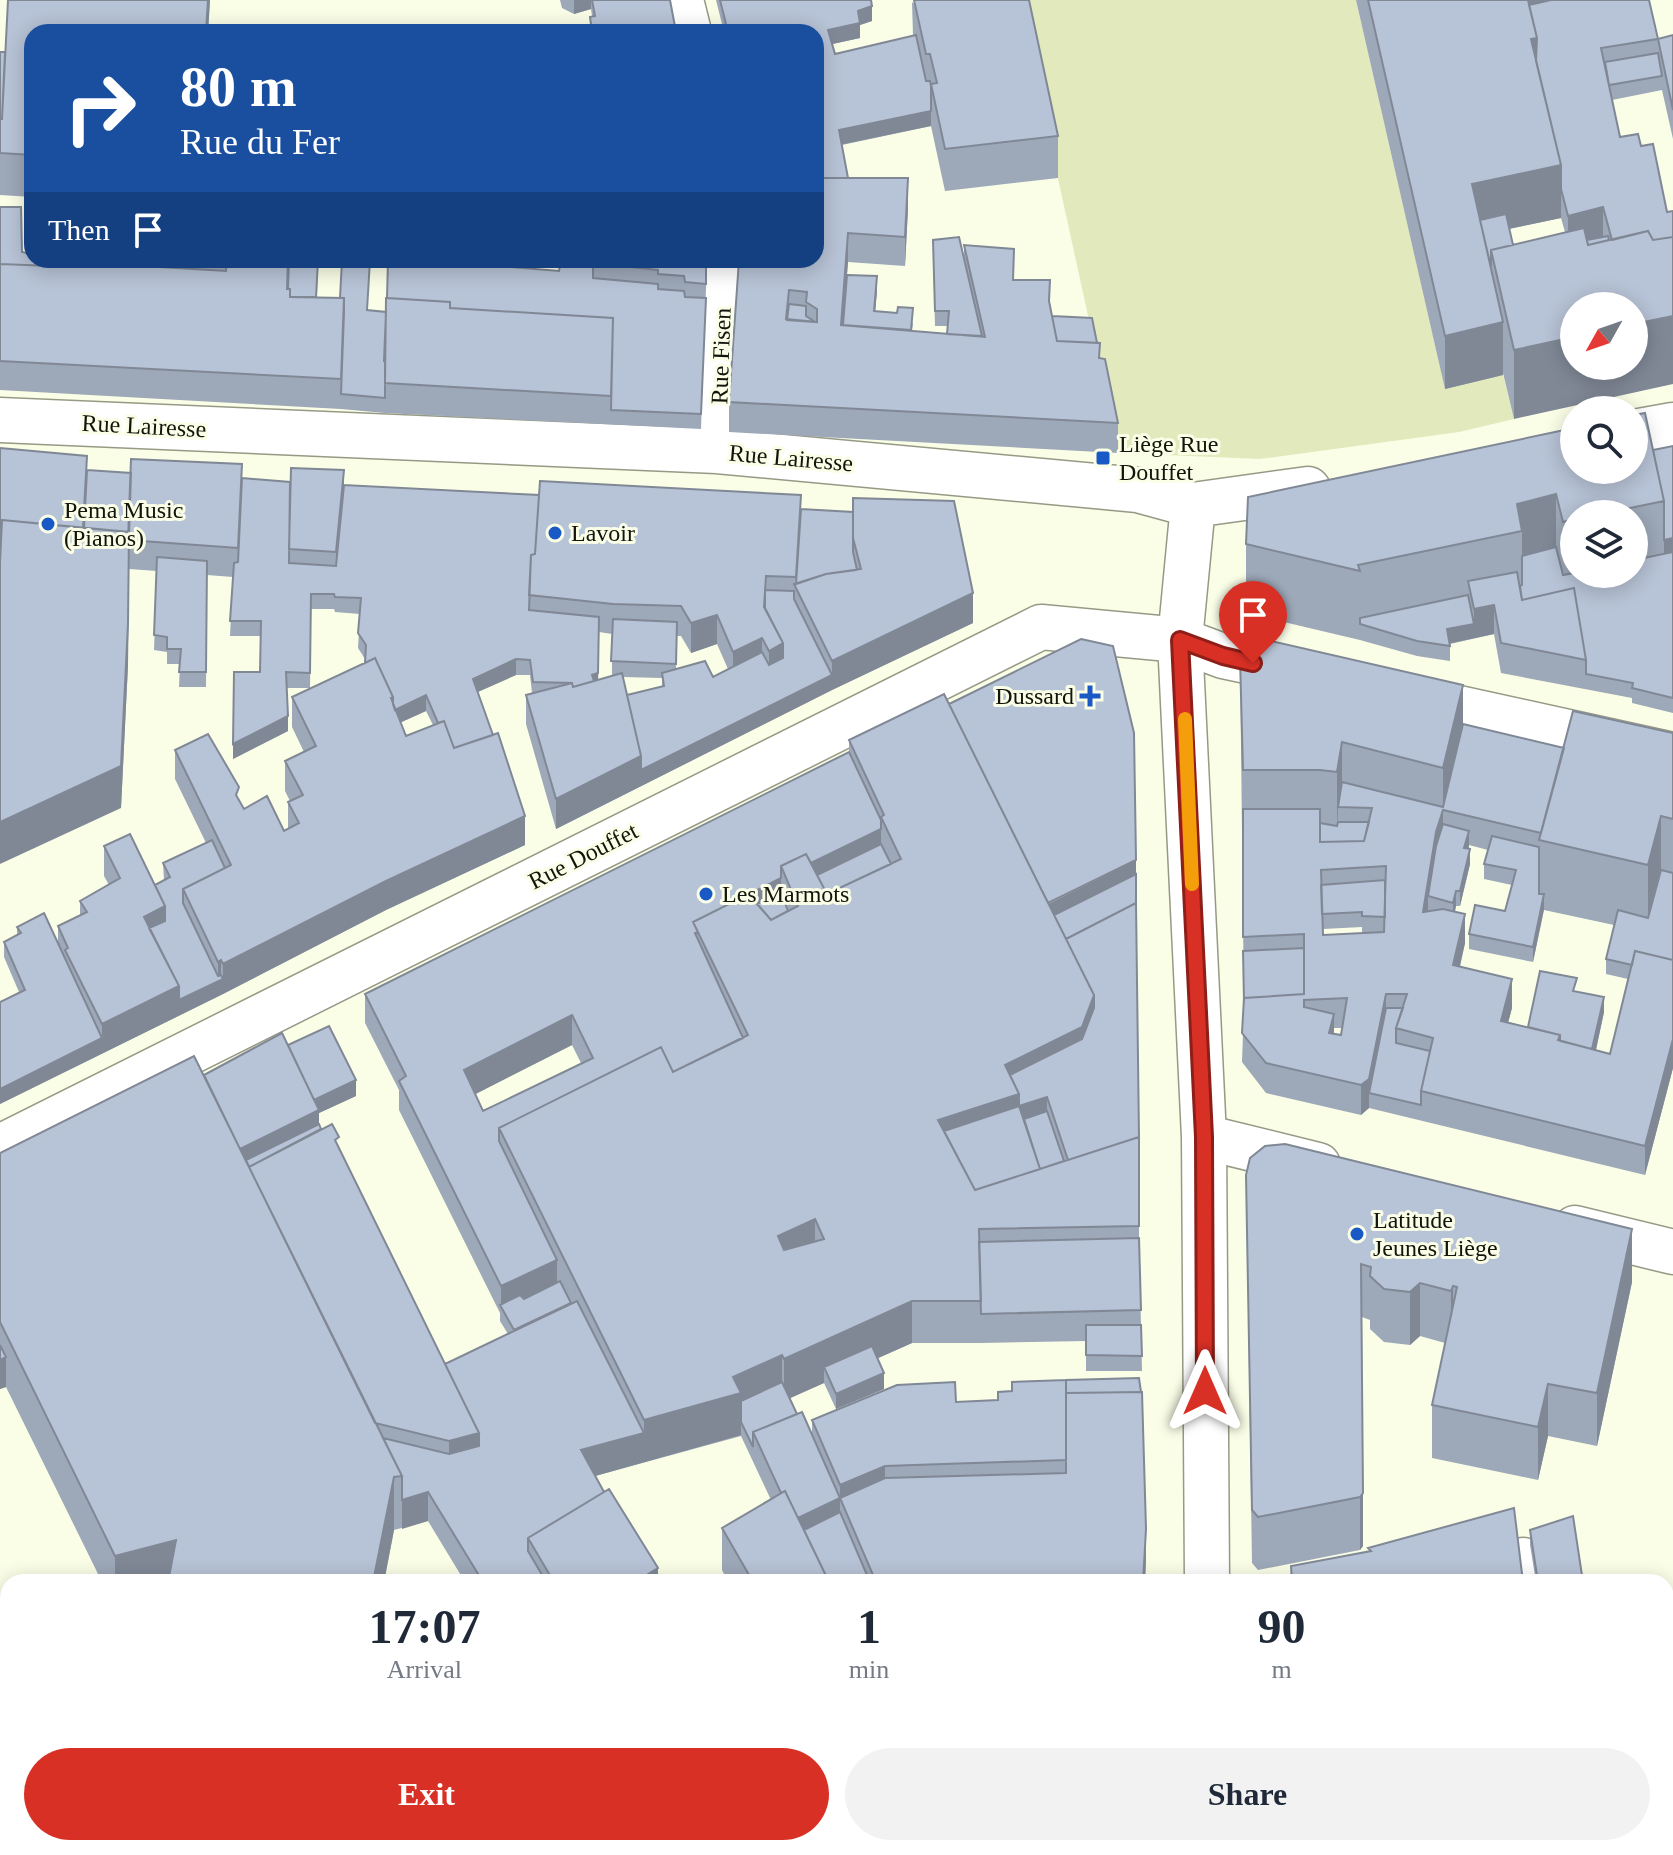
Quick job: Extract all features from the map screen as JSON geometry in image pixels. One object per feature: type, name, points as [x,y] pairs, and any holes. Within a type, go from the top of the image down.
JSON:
[{"type":"street","points":[[681,0],[687,24]]},
{"type":"street","name":"Rue Fisen","points":[[717,451],[725,268]]},
{"type":"street","name":"Rue Lairesse","points":[[0,420],[717,451],[1138,490],[1193,505],[1340,485]]},
{"type":"street","points":[[1648,429],[1673,425]]},
{"type":"street","points":[[1193,505],[1180,640],[1204,1137],[1207,1574]]},
{"type":"street","name":"Rue Douffet","points":[[0,1147],[1041,627],[1180,640],[1223,656],[1673,755]]},
{"type":"street","points":[[1204,1137],[1355,1174]]},
{"type":"street","points":[[1537,1218],[1673,1252]]},
{"type":"green space","points":[[1019,0],[1356,0],[1445,388],[1503,375],[1514,419],[1459,432],[1260,459],[1118,453]]},
{"type":"building","points":[[8,0],[208,0],[206,24],[24,24],[24,154],[0,153]]},
{"type":"building","points":[[592,0],[670,0],[674,24],[591,24],[590,17],[595,16]]},
{"type":"building","points":[[720,0],[871,0],[872,6],[858,11],[860,23],[828,30],[835,54],[916,35],[926,81],[930,81],[931,86],[931,111],[839,130],[848,178],[824,178],[824,24],[726,24]]},
{"type":"building","points":[[914,0],[1029,0],[1058,136],[945,149],[931,84],[937,83],[930,54],[926,54]]},
{"type":"building","points":[[1368,0],[1528,0],[1537,38],[1531,39],[1561,165],[1472,184],[1503,322],[1445,336]]},
{"type":"building","points":[[1551,0],[1649,0],[1658,39],[1601,48],[1620,137],[1638,134],[1641,146],[1653,144],[1667,212],[1673,211],[1673,237],[1653,240],[1648,231],[1612,240],[1603,207],[1568,216],[1561,189],[1561,165],[1536,61],[1537,38],[1529,5]]},
{"type":"building","points":[[1673,35],[1673,110],[1658,39]]},
{"type":"building","points":[[0,52],[5,52],[2,119],[0,119]]},
{"type":"building","points":[[1658,53],[1662,76],[1609,85],[1605,62]]},
{"type":"building","points":[[824,178],[908,178],[905,237],[848,233],[841,325],[985,337],[964,245],[1014,249],[1013,280],[1050,280],[1049,301],[1057,341],[1100,343],[1099,358],[1105,359],[1118,423],[729,402],[738,268],[824,268]],"holes":[[[789,290],[807,292],[806,302],[817,309],[817,322],[786,319]]]},
{"type":"building","points":[[0,207],[21,207],[24,265],[0,264]]},
{"type":"building","points":[[1506,214],[1513,245],[1491,250],[1491,267],[1480,220]]},
{"type":"building","points":[[1584,228],[1588,245],[1648,231],[1653,240],[1673,237],[1673,316],[1648,321],[1648,292],[1560,292],[1560,340],[1514,350],[1491,250]]},
{"type":"building","points":[[1608,236],[1609,240],[1588,245],[1587,240]]},
{"type":"building","points":[[959,237],[982,336],[947,334],[949,311],[935,311],[933,240]]},
{"type":"building","points":[[0,264],[24,265],[24,268],[226,271],[226,268],[288,268],[290,297],[344,298],[341,379],[0,361]]},
{"type":"building","points":[[289,268],[318,268],[316,297],[290,297]]},
{"type":"building","points":[[342,268],[370,268],[367,310],[386,312],[385,398],[341,394],[344,298],[340,298]]},
{"type":"building","points":[[388,268],[559,271],[560,268],[593,268],[593,278],[658,284],[658,289],[684,291],[685,297],[706,298],[701,414],[611,410],[613,318],[450,308],[450,302],[387,298]]},
{"type":"building","points":[[639,268],[706,268],[706,284],[685,282],[684,276],[658,274],[658,270]]},
{"type":"building","points":[[847,275],[877,276],[874,311],[897,313],[898,307],[913,308],[911,330],[843,325]]},
{"type":"building","points":[[386,298],[450,302],[450,308],[613,318],[611,396],[385,383]]},
{"type":"building","points":[[789,304],[806,306],[806,316],[815,322],[787,320]]},
{"type":"building","points":[[1052,316],[1092,318],[1097,343],[1057,341]]},
{"type":"building","points":[[1648,427],[1664,501],[1648,504],[1648,500],[1560,500],[1560,510],[1556,494],[1517,504],[1522,531],[1358,565],[1360,571],[1246,544],[1248,497],[1560,431],[1560,484],[1648,484]]},
{"type":"building","points":[[1673,446],[1673,538],[1664,540],[1664,501],[1653,450]]},
{"type":"building","points":[[0,448],[87,456],[83,528],[2,520],[0,563]]},
{"type":"building","points":[[131,459],[242,464],[238,548],[128,540]]},
{"type":"building","points":[[291,468],[344,470],[336,552],[289,549]]},
{"type":"building","points":[[87,470],[131,473],[129,536],[129,532],[84,528]]},
{"type":"building","points":[[242,478],[290,482],[289,563],[336,566],[344,485],[539,495],[535,554],[531,555],[529,610],[599,617],[598,673],[592,675],[594,681],[573,687],[572,683],[533,682],[530,660],[516,659],[473,679],[493,735],[454,748],[444,721],[438,723],[426,695],[395,710],[393,697],[375,658],[365,663],[366,645],[358,633],[361,598],[311,594],[310,673],[286,672],[288,716],[233,744],[234,672],[260,672],[261,621],[230,621],[234,563],[238,562]]},
{"type":"building","points":[[540,481],[801,495],[796,577],[766,576],[764,607],[783,643],[769,651],[762,638],[733,652],[717,615],[691,623],[681,606],[613,604],[529,595]]},
{"type":"building","points":[[853,498],[954,501],[973,593],[832,661],[794,584],[826,574],[861,569],[853,538]]},
{"type":"building","points":[[801,509],[853,512],[853,552],[857,570],[826,574],[796,584]]},
{"type":"building","points":[[2,520],[129,532],[121,766],[0,822],[0,563]]},
{"type":"building","points":[[1556,547],[1560,563],[1560,588],[1574,588],[1522,600],[1522,556]]},
{"type":"building","points":[[1673,552],[1673,698],[1632,688],[1633,683],[1586,674],[1574,588],[1648,588],[1648,557]]},
{"type":"building","points":[[157,557],[207,561],[206,672],[179,672],[181,649],[167,649],[167,637],[154,635]]},
{"type":"building","points":[[1517,572],[1522,600],[1574,588],[1586,660],[1501,643],[1494,605],[1474,609],[1468,581]]},
{"type":"building","points":[[765,590],[794,591],[794,599],[832,675],[641,770],[641,756],[627,695],[664,686],[662,673],[705,661],[713,677],[762,652],[769,665],[783,658],[783,643],[765,608]]},
{"type":"building","points":[[1468,595],[1474,624],[1447,629],[1450,646],[1417,641],[1360,624],[1360,618]]},
{"type":"building","points":[[613,619],[677,622],[676,664],[611,661]]},
{"type":"building","points":[[1081,639],[1113,646],[1134,733],[1136,860],[1048,903],[949,704]]},
{"type":"building","points":[[1262,639],[1463,685],[1443,768],[1342,742],[1337,772],[1243,770],[1240,658]]},
{"type":"building","points":[[375,658],[406,736],[444,721],[454,748],[498,733],[525,816],[386,881],[223,964],[221,960],[218,962],[183,889],[231,865],[175,750],[208,734],[239,787],[236,795],[244,809],[267,796],[284,831],[299,823],[288,802],[303,795],[285,761],[316,746],[292,697]]},
{"type":"building","points":[[622,673],[641,756],[556,799],[526,695],[572,683],[573,687]]},
{"type":"building","points":[[944,694],[1094,995],[1082,1027],[1005,1065],[1019,1094],[938,1120],[975,1190],[1139,1137],[1139,1226],[979,1229],[981,1301],[912,1301],[784,1359],[782,1355],[733,1377],[741,1393],[644,1420],[499,1128],[661,1047],[673,1072],[748,1035],[693,922],[749,894],[771,920],[798,906],[781,866],[806,854],[827,894],[901,859],[849,740]],"holes":[[[815,1219],[824,1239],[784,1250],[778,1236]]]},
{"type":"building","points":[[1573,711],[1673,733],[1673,819],[1661,816],[1648,865],[1539,840]]},
{"type":"building","points":[[1463,724],[1564,748],[1541,833],[1443,810],[1436,832],[1423,912],[1443,909],[1465,914],[1453,965],[1512,979],[1501,1021],[1560,1035],[1558,1040],[1610,1054],[1635,951],[1673,960],[1673,1039],[1645,1146],[1421,1091],[1433,1038],[1396,1028],[1407,994],[1386,994],[1369,1079],[1361,1085],[1266,1063],[1242,1033],[1244,998],[1304,994],[1304,934],[1243,937],[1243,809],[1320,809],[1320,842],[1364,841],[1372,808],[1338,807],[1342,782],[1443,807]],"holes":[[[1386,866],[1384,932],[1323,935],[1321,870]],[[1347,998],[1341,1035],[1329,1033],[1334,1014],[1304,1007],[1304,1000]]]},
{"type":"building","points":[[849,752],[881,820],[881,829],[811,863],[806,854],[781,866],[781,878],[693,922],[698,932],[695,933],[743,1038],[673,1072],[661,1047],[499,1128],[499,1141],[557,1260],[501,1286],[399,1081],[406,1076],[365,994]],"holes":[[[572,1015],[593,1058],[483,1111],[464,1070]]]},
{"type":"building","points":[[1338,822],[1369,822],[1364,841],[1320,842],[1320,823],[1337,826]]},
{"type":"building","points":[[1443,824],[1469,831],[1464,848],[1470,849],[1460,891],[1456,891],[1453,903],[1428,896]]},
{"type":"building","points":[[130,834],[165,906],[144,917],[179,986],[102,1024],[65,950],[68,948],[58,926],[87,912],[80,901],[120,878],[104,846]]},
{"type":"building","points":[[1492,836],[1539,847],[1539,894],[1544,894],[1533,947],[1469,934],[1475,905],[1505,911],[1516,870],[1484,864]]},
{"type":"building","points":[[212,840],[225,868],[183,889],[183,903],[218,976],[221,975],[223,979],[179,1000],[179,986],[149,928],[165,921],[165,906],[155,885],[170,877],[163,863]]},
{"type":"building","points":[[881,844],[891,864],[827,894],[817,875]]},
{"type":"building","points":[[1661,870],[1673,873],[1673,960],[1635,951],[1632,965],[1606,959],[1618,910],[1648,918]]},
{"type":"building","points":[[1136,874],[1136,903],[1066,939],[1054,915]]},
{"type":"building","points":[[1385,880],[1385,917],[1362,916],[1362,912],[1322,914],[1321,885]]},
{"type":"building","points":[[781,893],[788,911],[771,920],[757,904]]},
{"type":"building","points":[[1136,903],[1139,1137],[1068,1160],[1047,1097],[1019,1106],[1019,1094],[1010,1075],[1082,1039],[1094,1008],[1094,995],[1066,939]]},
{"type":"building","points":[[44,913],[102,1038],[0,1089],[0,1002],[25,990],[4,942],[21,933],[17,927]]},
{"type":"building","points":[[1304,948],[1304,994],[1244,998],[1244,1001],[1243,951]]},
{"type":"building","points":[[1540,971],[1577,978],[1573,991],[1604,997],[1592,1049],[1560,1041],[1560,1035],[1528,1027]]},
{"type":"building","points":[[1386,1008],[1403,1008],[1396,1028],[1396,1043],[1430,1051],[1421,1105],[1369,1093]]},
{"type":"building","points":[[329,1026],[356,1080],[314,1100],[288,1045]]},
{"type":"building","points":[[282,1033],[319,1110],[240,1149],[204,1075]]},
{"type":"building","points":[[194,1056],[402,1476],[394,1477],[375,1574],[170,1574],[176,1540],[115,1556],[0,1322],[0,1153]]},
{"type":"building","points":[[1019,1106],[1040,1169],[975,1190],[944,1131]]},
{"type":"building","points":[[1047,1111],[1064,1161],[1040,1169],[1024,1119]]},
{"type":"building","points":[[319,1124],[321,1129],[249,1167],[246,1160]]},
{"type":"building","points":[[332,1124],[339,1137],[335,1140],[479,1433],[449,1441],[375,1423],[249,1167]]},
{"type":"building","points":[[1285,1144],[1632,1229],[1597,1393],[1548,1384],[1538,1427],[1432,1405],[1457,1287],[1453,1286],[1451,1291],[1420,1283],[1410,1292],[1384,1289],[1370,1276],[1371,1267],[1361,1264],[1363,1493],[1360,1497],[1258,1517],[1252,1510],[1246,1175],[1250,1158],[1265,1146]]},
{"type":"building","points":[[1139,1238],[1141,1310],[981,1314],[979,1242]]},
{"type":"building","points":[[560,1281],[571,1303],[514,1330],[500,1305],[520,1295],[524,1299]]},
{"type":"building","points":[[577,1301],[644,1433],[581,1450],[604,1492],[528,1538],[528,1551],[541,1574],[478,1574],[428,1492],[402,1500],[402,1476],[383,1438],[449,1454],[479,1446],[479,1433],[445,1364]]},
{"type":"building","points":[[1086,1325],[1141,1325],[1142,1356],[1086,1355]]},
{"type":"building","points":[[0,1345],[6,1357],[0,1360]]},
{"type":"building","points":[[872,1346],[884,1373],[836,1394],[824,1367]]},
{"type":"building","points":[[1139,1378],[1141,1392],[1066,1393],[1066,1380]]},
{"type":"building","points":[[1066,1380],[1066,1460],[885,1466],[840,1485],[812,1420],[897,1385],[955,1382],[956,1402],[998,1400],[998,1392],[1012,1391],[1012,1382]]},
{"type":"building","points":[[782,1382],[797,1414],[753,1432],[753,1447],[741,1422],[741,1401]]},
{"type":"building","points":[[1142,1392],[1146,1529],[1143,1574],[873,1574],[840,1498],[885,1478],[1066,1473],[1066,1393]]},
{"type":"building","points":[[802,1412],[840,1498],[798,1518],[785,1491],[781,1493],[753,1432]]},
{"type":"building","points":[[609,1489],[658,1568],[648,1574],[549,1574],[528,1538]]},
{"type":"building","points":[[785,1491],[825,1574],[748,1574],[722,1528]]},
{"type":"building","points":[[1514,1508],[1522,1574],[1292,1574],[1291,1566],[1371,1551],[1368,1548]]},
{"type":"building","points":[[840,1512],[867,1574],[825,1574],[804,1530]]},
{"type":"building","points":[[1573,1516],[1582,1574],[1537,1574],[1530,1530]]},
{"type":"slow traffic","points":[[1185,719],[1192,884]]},
{"type":"place","name":"Liège Rue Douffet","points":[[1103,458]]},
{"type":"place","name":"Pema Music (Pianos)","points":[[48,524]]},
{"type":"place","name":"Lavoir","points":[[555,533]]},
{"type":"place","name":"Dussard","points":[[1090,696]]},
{"type":"place","name":"Les Marmots","points":[[706,894]]},
{"type":"place","name":"Latitude Jeunes Liège","points":[[1357,1234]]},
{"type":"route","points":[[1205,1391],[1204,1137],[1180,640],[1253,663]]}]
